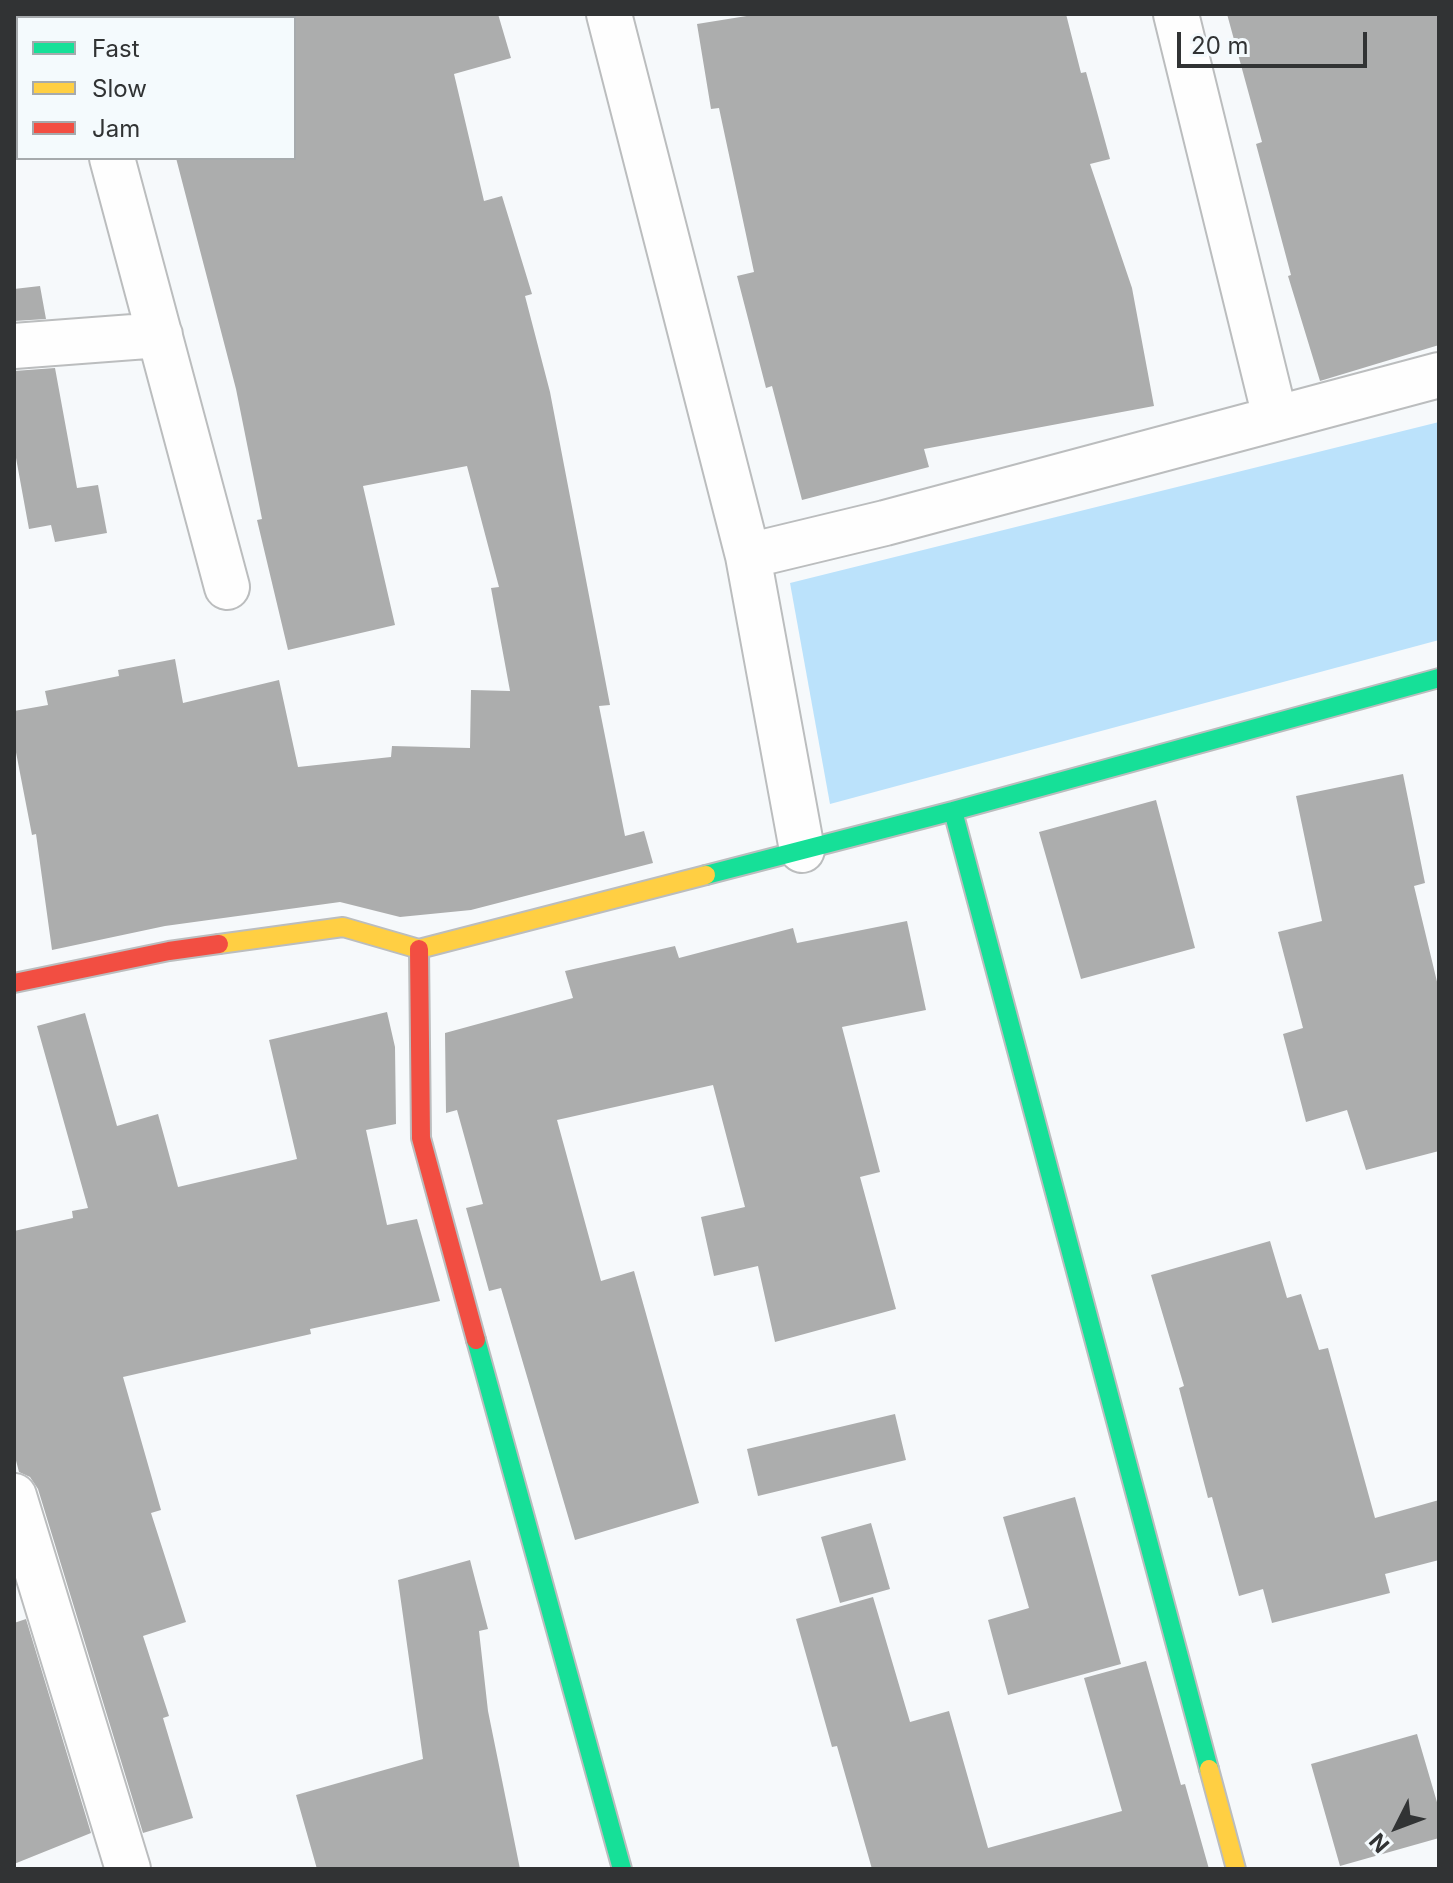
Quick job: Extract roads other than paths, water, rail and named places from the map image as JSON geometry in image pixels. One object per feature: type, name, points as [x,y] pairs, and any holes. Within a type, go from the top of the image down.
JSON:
[{"type":"street","points":[[609,14],[748,556],[802,850]]},
{"type":"street","points":[[1176,14],[1275,417]]},
{"type":"street","points":[[113,160],[227,587]]},
{"type":"street","points":[[14,346],[160,335]]},
{"type":"street","points":[[748,556],[885,523],[1439,375]]},
{"type":"street","points":[[14,983],[169,951],[343,927],[419,949],[953,811],[1439,678]]},
{"type":"street","points":[[953,811],[1236,1869]]},
{"type":"street","points":[[419,949],[421,1138],[622,1869]]},
{"type":"street","points":[[14,1496],[24,1569],[128,1869]]}]
